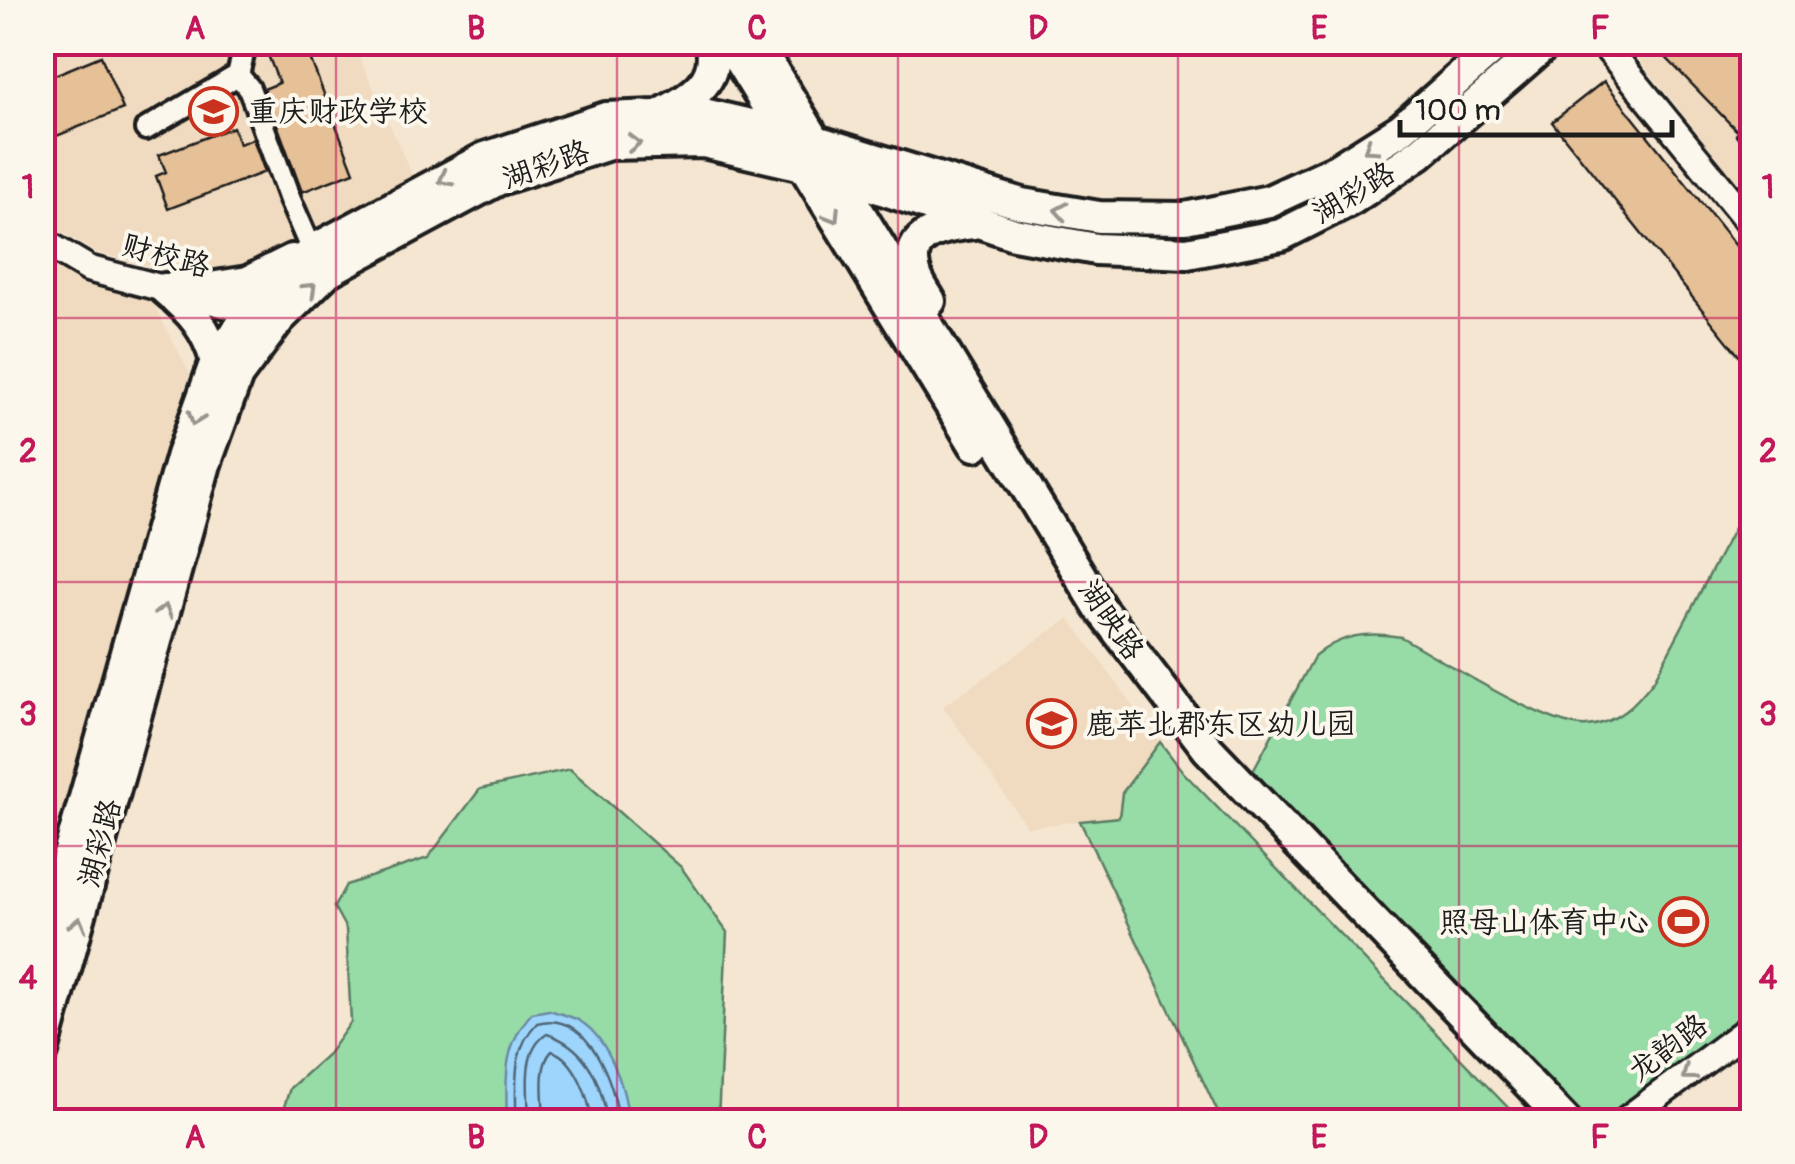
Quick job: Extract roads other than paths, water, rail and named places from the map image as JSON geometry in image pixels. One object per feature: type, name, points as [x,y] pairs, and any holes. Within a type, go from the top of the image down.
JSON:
[{"type":"main road","points":[[658,116],[694,96],[706,83],[714,65],[710,42]]},
{"type":"main road","name":"湖映路","points":[[728,42],[782,132],[806,151]]},
{"type":"main road","name":"湖映路","points":[[755,42],[806,151],[1084,621],[1190,760],[1539,1122]]},
{"type":"main road","name":"湖彩路","points":[[42,950],[182,455],[216,362],[265,315],[328,270],[496,180],[609,144],[703,142],[806,151],[1022,204],[1099,218],[1185,218],[1269,201],[1338,169],[1401,129],[1500,42]]},
{"type":"main road","name":"湖彩路","points":[[806,151],[832,172],[1014,234],[1096,249],[1187,253],[1281,235],[1352,200],[1420,152],[1548,42]]},
{"type":"main road","name":"湖彩路","points":[[42,1052],[205,464],[237,376],[265,315],[312,251],[486,158],[606,118],[704,114],[782,132]]},
{"type":"main road","name":"湖映路","points":[[832,172],[1100,608],[1206,748],[1566,1122]]},
{"type":"main road","points":[[954,370],[940,318],[914,272],[914,253],[926,234],[942,226],[983,223]]},
{"type":"main road","points":[[166,289],[248,282],[312,251]]},
{"type":"main road","points":[[166,289],[190,310],[208,334],[216,362]]},
{"type":"street","points":[[146,129],[238,74],[246,42]]},
{"type":"street","points":[[1602,42],[1752,226]]},
{"type":"street","points":[[238,74],[249,88],[312,251]]},
{"type":"street","name":"财校路","points":[[42,241],[89,269],[265,315]]},
{"type":"street","name":"龙韵路","points":[[1623,1122],[1752,1026]]},
{"type":"water","points":[[549,1010],[580,1021],[600,1040],[620,1080],[629,1121],[507,1121],[508,1064],[515,1038],[532,1013]]},
{"type":"place","name":"重庆财政学校","points":[[213,111]]},
{"type":"place","name":"鹿苹北郡东区幼儿园","points":[[1051,724]]},
{"type":"place","name":"照母山体育中心","points":[[1684,922]]}]
